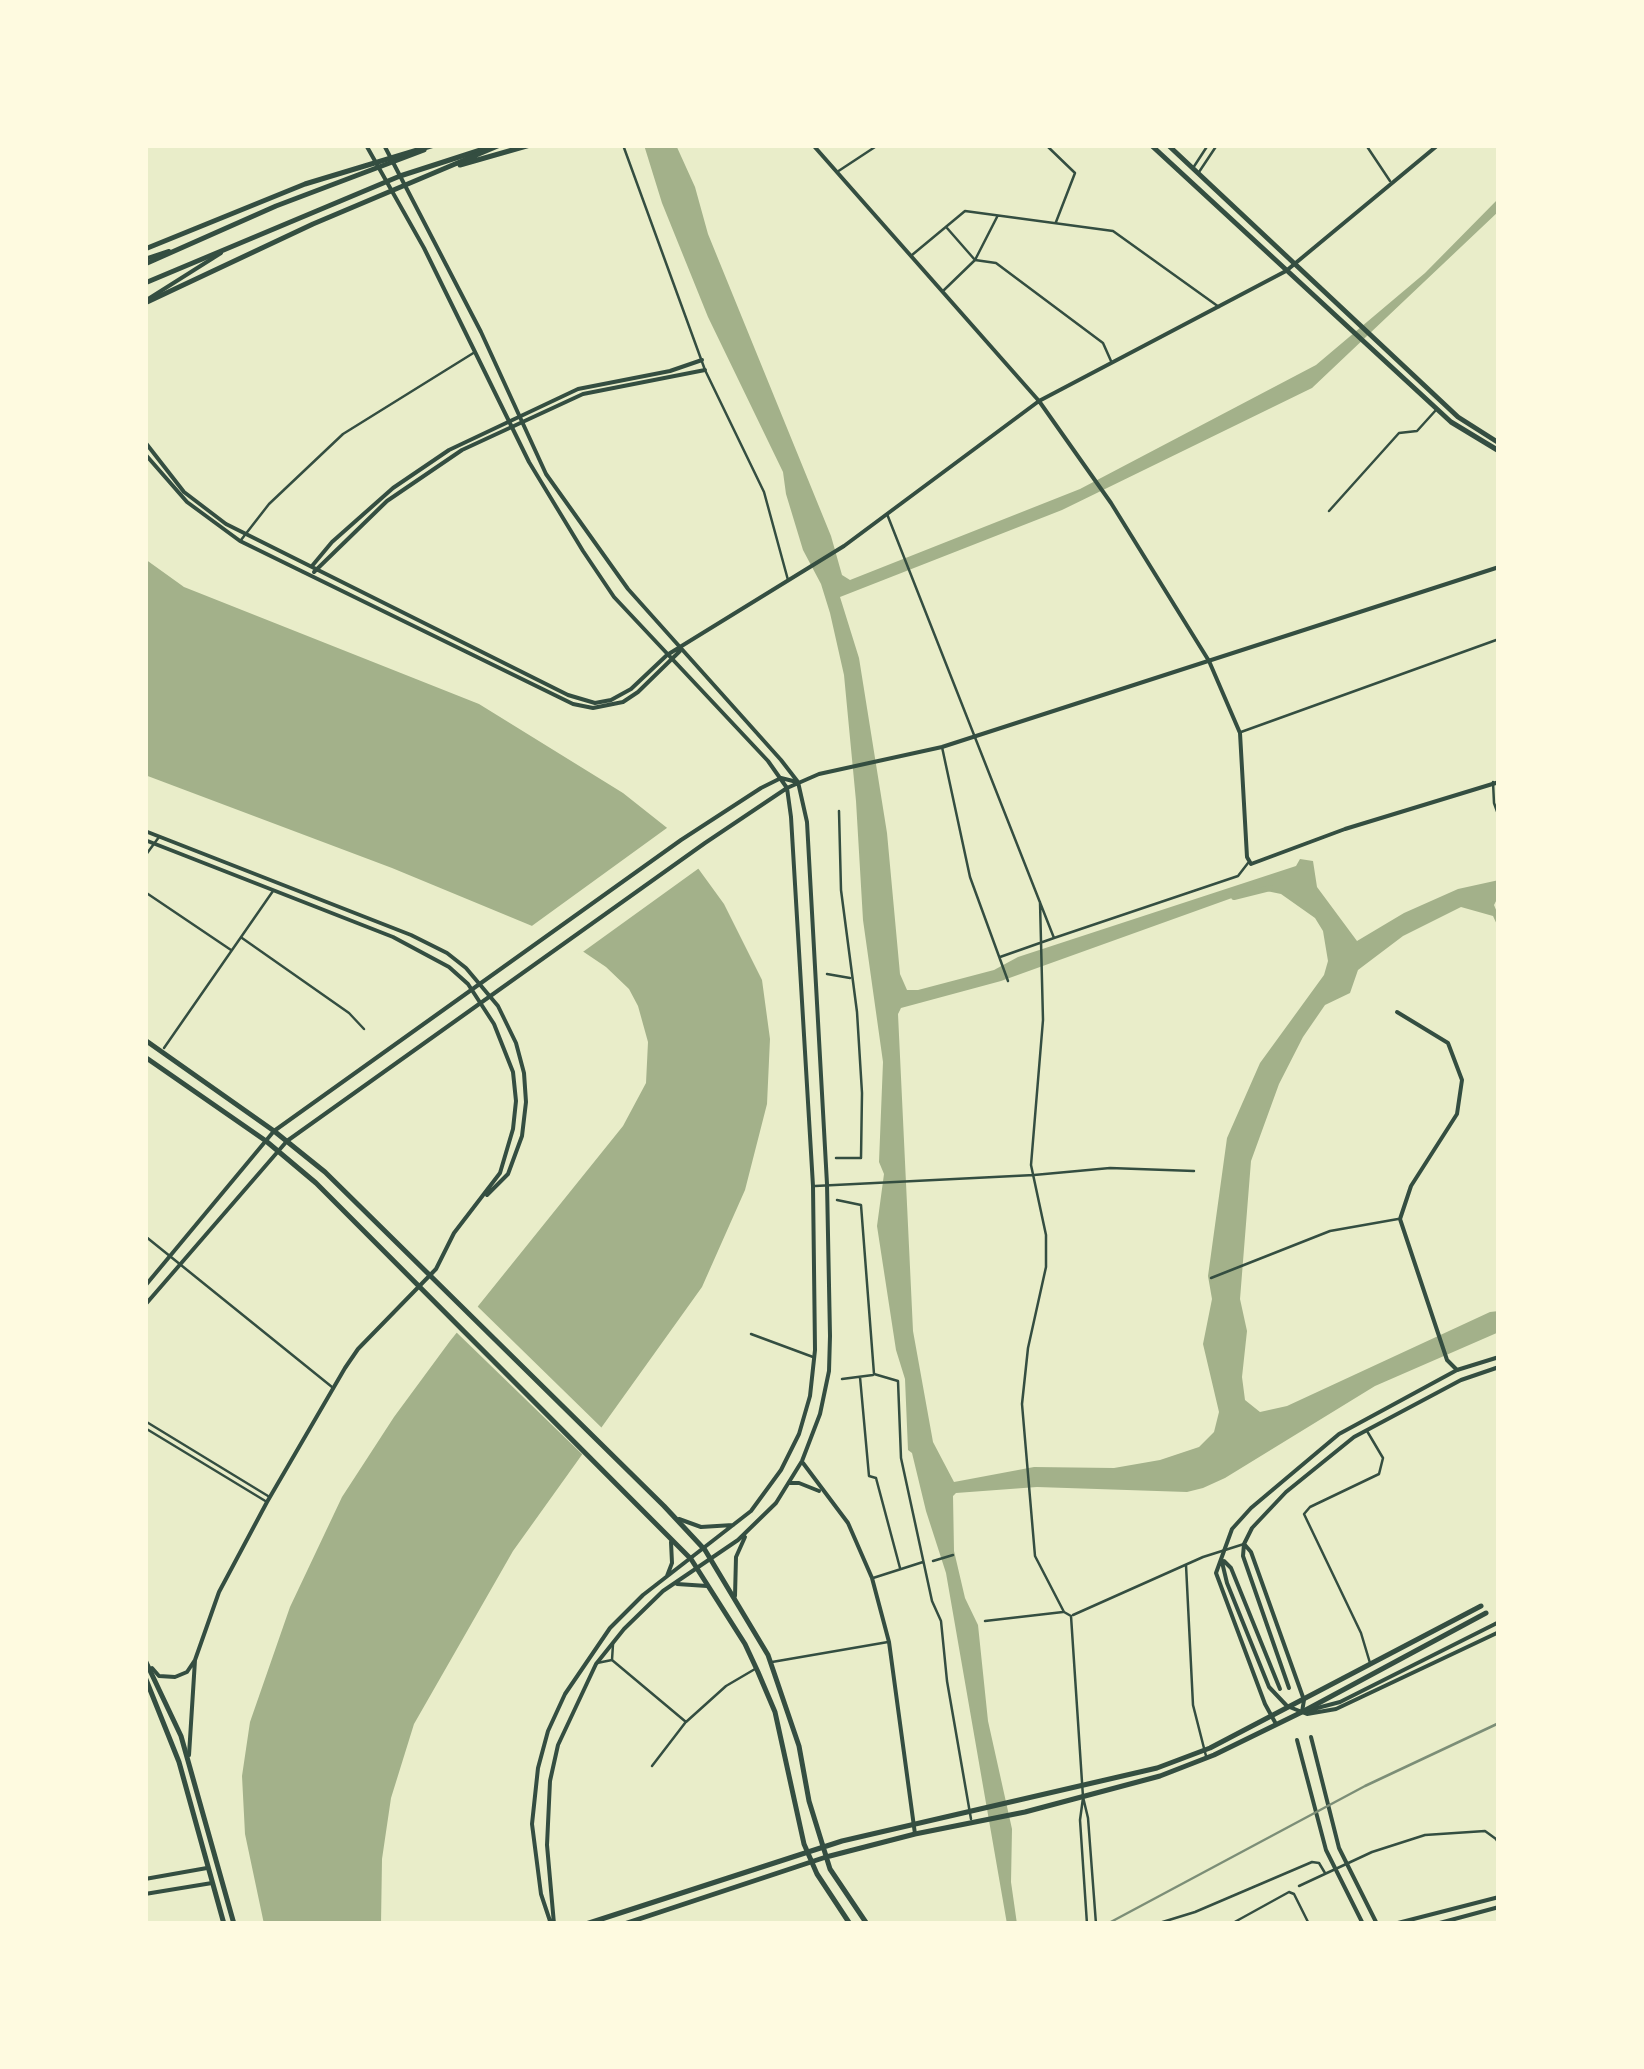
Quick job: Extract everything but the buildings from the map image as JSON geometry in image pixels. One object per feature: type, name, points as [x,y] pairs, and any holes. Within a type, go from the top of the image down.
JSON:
[{"type":"main road","points":[[366,145],[424,248],[529,462],[603,582],[787,788],[798,902],[813,1186],[815,1357],[810,1396],[799,1434],[781,1470],[738,1524],[666,1576],[610,1628],[565,1694],[538,1768],[532,1824],[541,1894],[552,1924]]},
{"type":"main road","points":[[384,145],[546,474],[628,589],[798,782],[807,822],[827,1184],[828,1371],[820,1414],[789,1483],[748,1532],[672,1584],[596,1664],[558,1745],[550,1781],[547,1845],[552,1924]]},
{"type":"main road","points":[[145,262],[435,145]]},
{"type":"main road","points":[[145,249],[305,184],[435,145]]},
{"type":"main road","points":[[145,302],[498,145]]},
{"type":"main road","points":[[145,282],[400,176],[498,145]]},
{"type":"main road","points":[[437,171],[530,145]]},
{"type":"main road","points":[[813,145],[1039,401],[1111,503],[1209,661],[1240,733],[1249,862],[1258,864],[1345,828],[1496,782]]},
{"type":"main road","points":[[1151,145],[1286,271],[1376,342],[1458,416],[1499,443]]},
{"type":"main road","points":[[1168,145],[1294,265],[1372,350],[1437,409],[1471,436],[1499,451]]},
{"type":"main road","points":[[145,454],[187,502],[240,541],[585,702],[604,702],[620,696],[682,647],[844,546],[1039,401],[1286,271],[1438,145]]},
{"type":"main road","points":[[145,302],[244,240]]},
{"type":"main road","points":[[311,571],[332,542],[402,481],[449,450],[588,386],[670,371],[702,360]]},
{"type":"main road","points":[[522,419],[591,392],[706,370]]},
{"type":"main road","points":[[145,442],[184,492],[214,516],[311,571]]},
{"type":"main road","points":[[145,1305],[287,1141],[798,782],[942,747],[1499,567]]},
{"type":"main road","points":[[145,1286],[274,1131],[681,840],[781,778],[798,782]]},
{"type":"main road","points":[[148,832],[400,930],[447,953],[466,968],[498,1006],[509,1027],[524,1073],[526,1102],[514,1162],[508,1174],[476,1205]]},
{"type":"main road","points":[[145,840],[430,955],[460,975],[485,1007],[506,1048],[516,1102],[513,1129],[500,1173],[449,1241],[436,1269],[358,1349],[268,1499],[218,1592],[196,1660],[188,1760]]},
{"type":"main road","points":[[1397,1012],[1448,1043],[1462,1080],[1457,1114],[1412,1186],[1400,1219],[1447,1360],[1456,1370]]},
{"type":"main road","points":[[145,1040],[325,1172],[704,1550],[770,1662],[799,1746],[809,1801],[830,1869],[868,1924]]},
{"type":"main road","points":[[145,1057],[278,1150],[691,1559],[756,1668],[775,1712],[808,1852],[817,1874],[850,1924]]},
{"type":"main road","points":[[1276,1724],[1216,1574],[1232,1529],[1339,1434],[1456,1370],[1499,1357]]},
{"type":"main road","points":[[1289,1688],[1243,1556],[1244,1544],[1265,1512],[1324,1459],[1366,1429],[1462,1380],[1499,1367]]},
{"type":"main road","points":[[802,1461],[848,1523],[872,1578],[889,1642],[916,1834]]},
{"type":"main road","points":[[789,1483],[806,1485],[823,1494]]},
{"type":"main road","points":[[676,1518],[701,1526],[738,1524]]},
{"type":"main road","points":[[735,1600],[736,1558],[748,1532]]},
{"type":"main road","points":[[666,1576],[673,1552],[671,1538]]},
{"type":"main road","points":[[1244,1544],[1251,1552],[1304,1700],[1302,1712]]},
{"type":"main road","points":[[1221,1558],[1227,1583],[1269,1687],[1287,1706],[1307,1714],[1336,1710],[1499,1632]]},
{"type":"main road","points":[[1221,1558],[1231,1568],[1280,1690]]},
{"type":"main road","points":[[672,1584],[709,1587]]},
{"type":"main road","points":[[624,1924],[826,1856],[1205,1754],[1480,1606]]},
{"type":"main road","points":[[586,1924],[913,1822],[1025,1812],[1160,1776],[1302,1712],[1486,1612]]},
{"type":"main road","points":[[1302,1712],[1324,1708],[1499,1622]]},
{"type":"main road","points":[[146,1662],[158,1676],[175,1678],[187,1672],[196,1660]]},
{"type":"main road","points":[[146,1662],[175,1720],[234,1924]]},
{"type":"main road","points":[[145,1678],[179,1762],[224,1924]]},
{"type":"main road","points":[[1311,1737],[1339,1848],[1377,1924]]},
{"type":"main road","points":[[1297,1740],[1326,1850],[1363,1924]]},
{"type":"main road","points":[[145,1879],[206,1868]]},
{"type":"main road","points":[[145,1894],[212,1884]]},
{"type":"main road","points":[[1394,1924],[1499,1897]]},
{"type":"main road","points":[[1439,1924],[1499,1907]]},
{"type":"street","points":[[623,145],[706,370],[764,492],[788,582]]},
{"type":"street","points":[[836,172],[878,145]]},
{"type":"street","points":[[1046,145],[1075,173],[1055,223]]},
{"type":"street","points":[[1195,170],[1208,145]]},
{"type":"street","points":[[1195,170],[1217,145]]},
{"type":"street","points":[[1366,145],[1392,182]]},
{"type":"street","points":[[912,254],[965,211],[1112,231],[1220,308]]},
{"type":"street","points":[[944,290],[974,260],[998,215]]},
{"type":"street","points":[[946,227],[974,260],[996,264],[1103,343],[1112,363]]},
{"type":"street","points":[[240,541],[269,504],[343,434],[476,351]]},
{"type":"street","points":[[1329,512],[1399,433],[1417,431],[1437,409]]},
{"type":"street","points":[[887,514],[1054,938]]},
{"type":"street","points":[[1240,733],[1499,639]]},
{"type":"street","points":[[942,747],[970,876],[1008,981]]},
{"type":"street","points":[[1496,782],[1494,803],[1499,818]]},
{"type":"street","points":[[836,1158],[860,1158],[862,1093],[841,890],[839,811]]},
{"type":"street","points":[[145,840],[148,832]]},
{"type":"street","points":[[145,856],[160,837]]},
{"type":"street","points":[[1000,957],[1238,876],[1249,862]]},
{"type":"street","points":[[162,1052],[274,889]]},
{"type":"street","points":[[145,892],[232,950]]},
{"type":"street","points":[[1040,902],[1043,1020],[1031,1165],[1046,1236],[1046,1267],[1028,1348],[1022,1404],[1036,1562],[1064,1612],[1072,1616]]},
{"type":"street","points":[[241,937],[349,1013],[364,1030]]},
{"type":"street","points":[[826,974],[853,978]]},
{"type":"street","points":[[813,1186],[1110,1168],[1194,1170]]},
{"type":"street","points":[[837,1200],[862,1205],[874,1374]]},
{"type":"street","points":[[1210,1278],[1330,1230],[1400,1219]]},
{"type":"street","points":[[145,1236],[333,1388]]},
{"type":"street","points":[[751,1334],[815,1357]]},
{"type":"street","points":[[842,1379],[874,1374],[898,1380],[902,1458],[932,1601],[941,1622],[972,1816]]},
{"type":"street","points":[[860,1377],[869,1476],[876,1478],[900,1568]]},
{"type":"street","points":[[145,1420],[268,1499]]},
{"type":"street","points":[[145,1428],[268,1499]]},
{"type":"street","points":[[1366,1429],[1383,1458],[1379,1474],[1304,1514],[1361,1634],[1371,1665]]},
{"type":"street","points":[[1072,1616],[1224,1549],[1244,1544]]},
{"type":"street","points":[[933,1561],[953,1555]]},
{"type":"street","points":[[872,1578],[924,1562]]},
{"type":"street","points":[[1186,1565],[1193,1705],[1205,1754]]},
{"type":"street","points":[[984,1620],[1064,1612]]},
{"type":"street","points":[[1072,1616],[1082,1787],[1096,1924]]},
{"type":"street","points":[[612,1660],[614,1642]]},
{"type":"street","points":[[770,1662],[889,1642]]},
{"type":"street","points":[[596,1664],[612,1660]]},
{"type":"street","points":[[612,1660],[686,1722]]},
{"type":"street","points":[[652,1766],[686,1722],[726,1686],[756,1668]]},
{"type":"street","points":[[1083,1797],[1080,1820],[1087,1924]]},
{"type":"street","points":[[1299,1886],[1359,1858],[1425,1835],[1485,1831],[1498,1840]]},
{"type":"street","points":[[1156,1924],[1196,1912],[1316,1861],[1326,1874]]},
{"type":"street","points":[[1231,1924],[1288,1892],[1294,1894],[1309,1924]]},
{"type":"shaded area","points":[[644,145],[676,145],[695,187],[708,234],[831,536],[842,575],[850,580],[1080,489],[1316,365],[1425,273],[1499,198],[1499,211],[1312,388],[1062,510],[840,597],[859,658],[887,833],[900,974],[907,990],[994,970],[1018,957],[1296,866],[1300,859],[1313,861],[1317,887],[1357,941],[1404,913],[1458,889],[1499,880],[1494,905],[1499,929],[1493,916],[1461,907],[1403,936],[1358,970],[1350,993],[1325,1005],[1279,1084],[1251,1161],[1240,1299],[1247,1331],[1242,1377],[1245,1400],[1260,1412],[1287,1406],[1490,1312],[1499,1311],[1499,1332],[1375,1386],[1203,1488],[1187,1492],[1037,1487],[953,1496],[954,1551],[965,1598],[978,1625],[988,1721],[1012,1829],[1011,1882],[1017,1924],[1007,1924],[946,1573],[908,1450],[905,1379],[896,1350],[877,1226],[884,1174],[879,1162],[883,1062],[863,920],[844,675],[830,613],[821,584],[803,550],[783,472],[708,317],[662,203]],"holes":[[[1257,889],[1281,894],[1315,918],[1323,931],[1328,961],[1324,975],[1260,1063],[1227,1138],[1208,1276],[1212,1299],[1203,1344],[1219,1412],[1214,1432],[1199,1447],[1160,1460],[1114,1468],[1034,1467],[954,1482],[933,1442],[913,1331],[898,1014],[901,1008],[1001,981]]]},
{"type":"shaded area","points":[[145,559],[184,587],[479,704],[623,793],[671,831],[724,904],[762,980],[770,1039],[767,1104],[745,1190],[702,1287],[513,1551],[414,1724],[391,1798],[382,1859],[381,1924],[264,1924],[245,1834],[242,1776],[250,1722],[290,1607],[342,1497],[450,1341],[623,1126],[646,1083],[648,1042],[629,989],[606,967],[566,940],[392,868],[145,775]]},
{"type":"pier","points":[[671,825],[702,866],[580,954],[529,928]]},
{"type":"pier","points":[[474,1303],[605,1431],[585,1457],[453,1329]]},
{"type":"waterway","points":[[1234,897],[1270,888]]},
{"type":"railway","points":[[1107,1924],[1365,1786],[1499,1723]]}]
